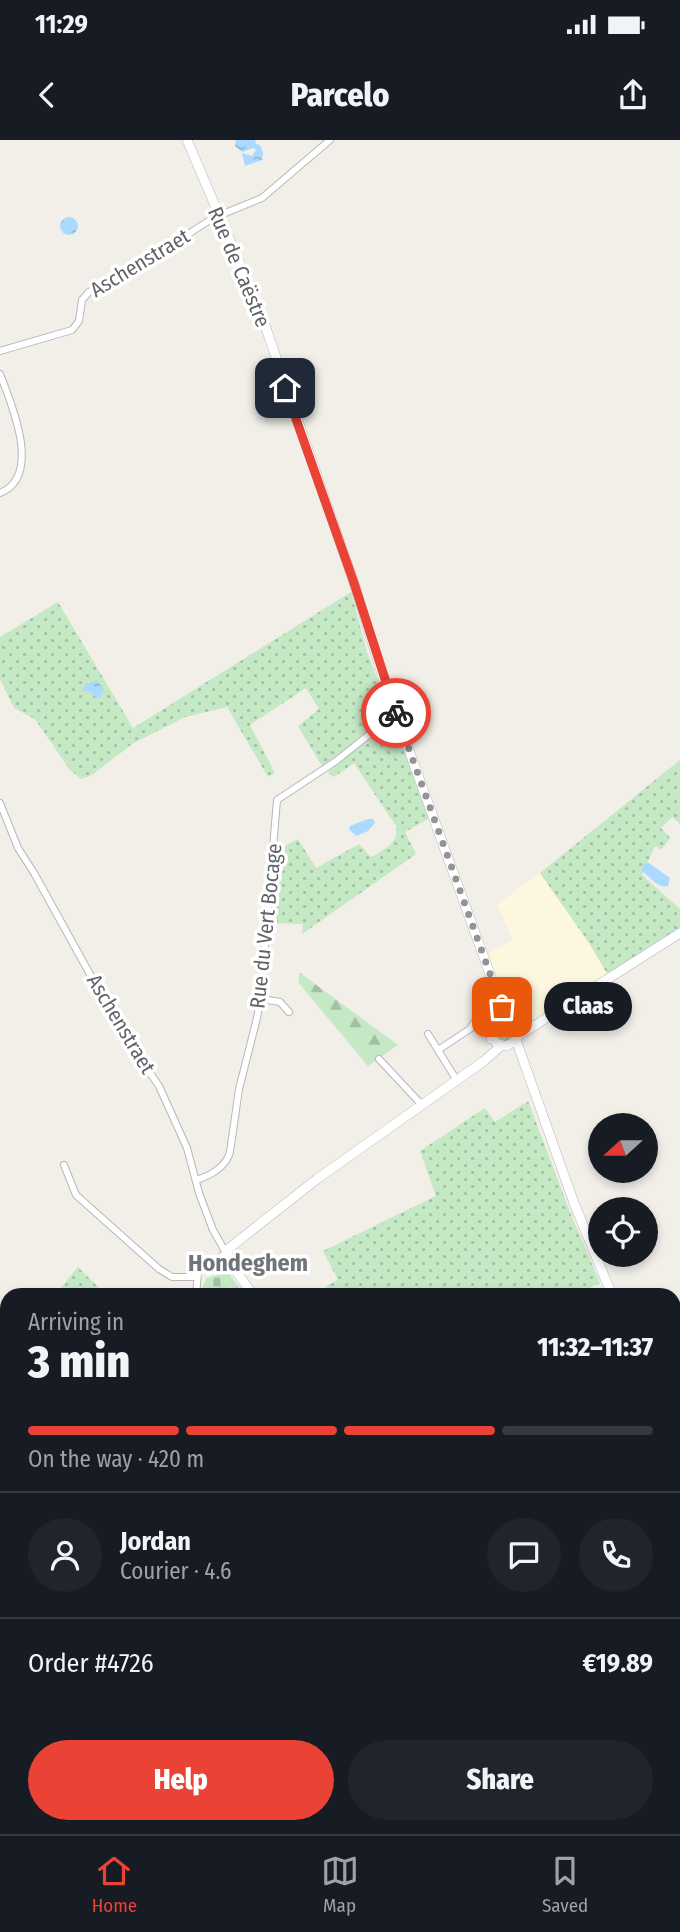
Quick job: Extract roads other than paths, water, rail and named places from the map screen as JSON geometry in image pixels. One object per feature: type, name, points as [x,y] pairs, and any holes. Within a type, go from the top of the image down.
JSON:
[{"type":"main road","name":"Rue de Caëstre","points":[[187,140],[261,315],[396,713],[509,1020]]},
{"type":"main road","points":[[248,1288],[227,1258],[229,1248],[305,1188],[478,1065],[517,1034],[542,1022],[680,933]]},
{"type":"main road","name":"Rue de Caëstre","points":[[493,1029],[497,1011],[496,990]]},
{"type":"main road","points":[[478,1065],[489,1049],[493,1029],[501,1020],[509,1020],[517,1034],[524,1062],[567,1182],[609,1288]]},
{"type":"main road","points":[[493,1029],[495,1041],[517,1053],[524,1062]]},
{"type":"street","name":"Aschenstraet","points":[[0,351],[72,330],[79,321],[82,300],[89,292],[135,268],[219,215],[262,198],[330,140]]},
{"type":"street","points":[[0,373],[18,422],[21,445],[16,480],[9,489],[0,493]]},
{"type":"street","name":"Rue du Vert Bocage","points":[[196,1180],[216,1171],[229,1156],[239,1089],[261,999],[278,798],[331,765],[396,713]]},
{"type":"street","name":"Aschenstraet","points":[[0,803],[18,848],[125,1037],[157,1082],[187,1148],[213,1230],[226,1253]]},
{"type":"street","points":[[261,999],[280,1002],[289,1012]]},
{"type":"street","points":[[438,1050],[470,1029],[475,1021]]},
{"type":"street","points":[[428,1034],[456,1080]]},
{"type":"street","points":[[379,1059],[421,1104]]},
{"type":"street","points":[[64,1165],[76,1195],[159,1269],[172,1277],[197,1277]]},
{"type":"street","points":[[196,1288],[201,1269],[226,1253]]},
{"type":"water","points":[[236,140],[255,140],[263,153],[262,160],[245,166],[242,153],[252,156],[256,150],[253,148],[242,152],[235,146]]},
{"type":"water","points":[[69,217],[75,220],[78,226],[75,232],[69,235],[63,232],[60,226],[63,220]]},
{"type":"water","points":[[97,680],[104,691],[100,698],[96,698],[90,691],[83,691],[86,684]]},
{"type":"water","points":[[373,819],[375,823],[368,831],[356,836],[349,829],[350,826]]},
{"type":"water","points":[[649,863],[670,878],[668,886],[657,884],[642,871],[643,864]]},
{"type":"place","name":"Claas","points":[[502,1007]]},
{"type":"district","name":"Hondeghem","points":[[248,1263]]}]
